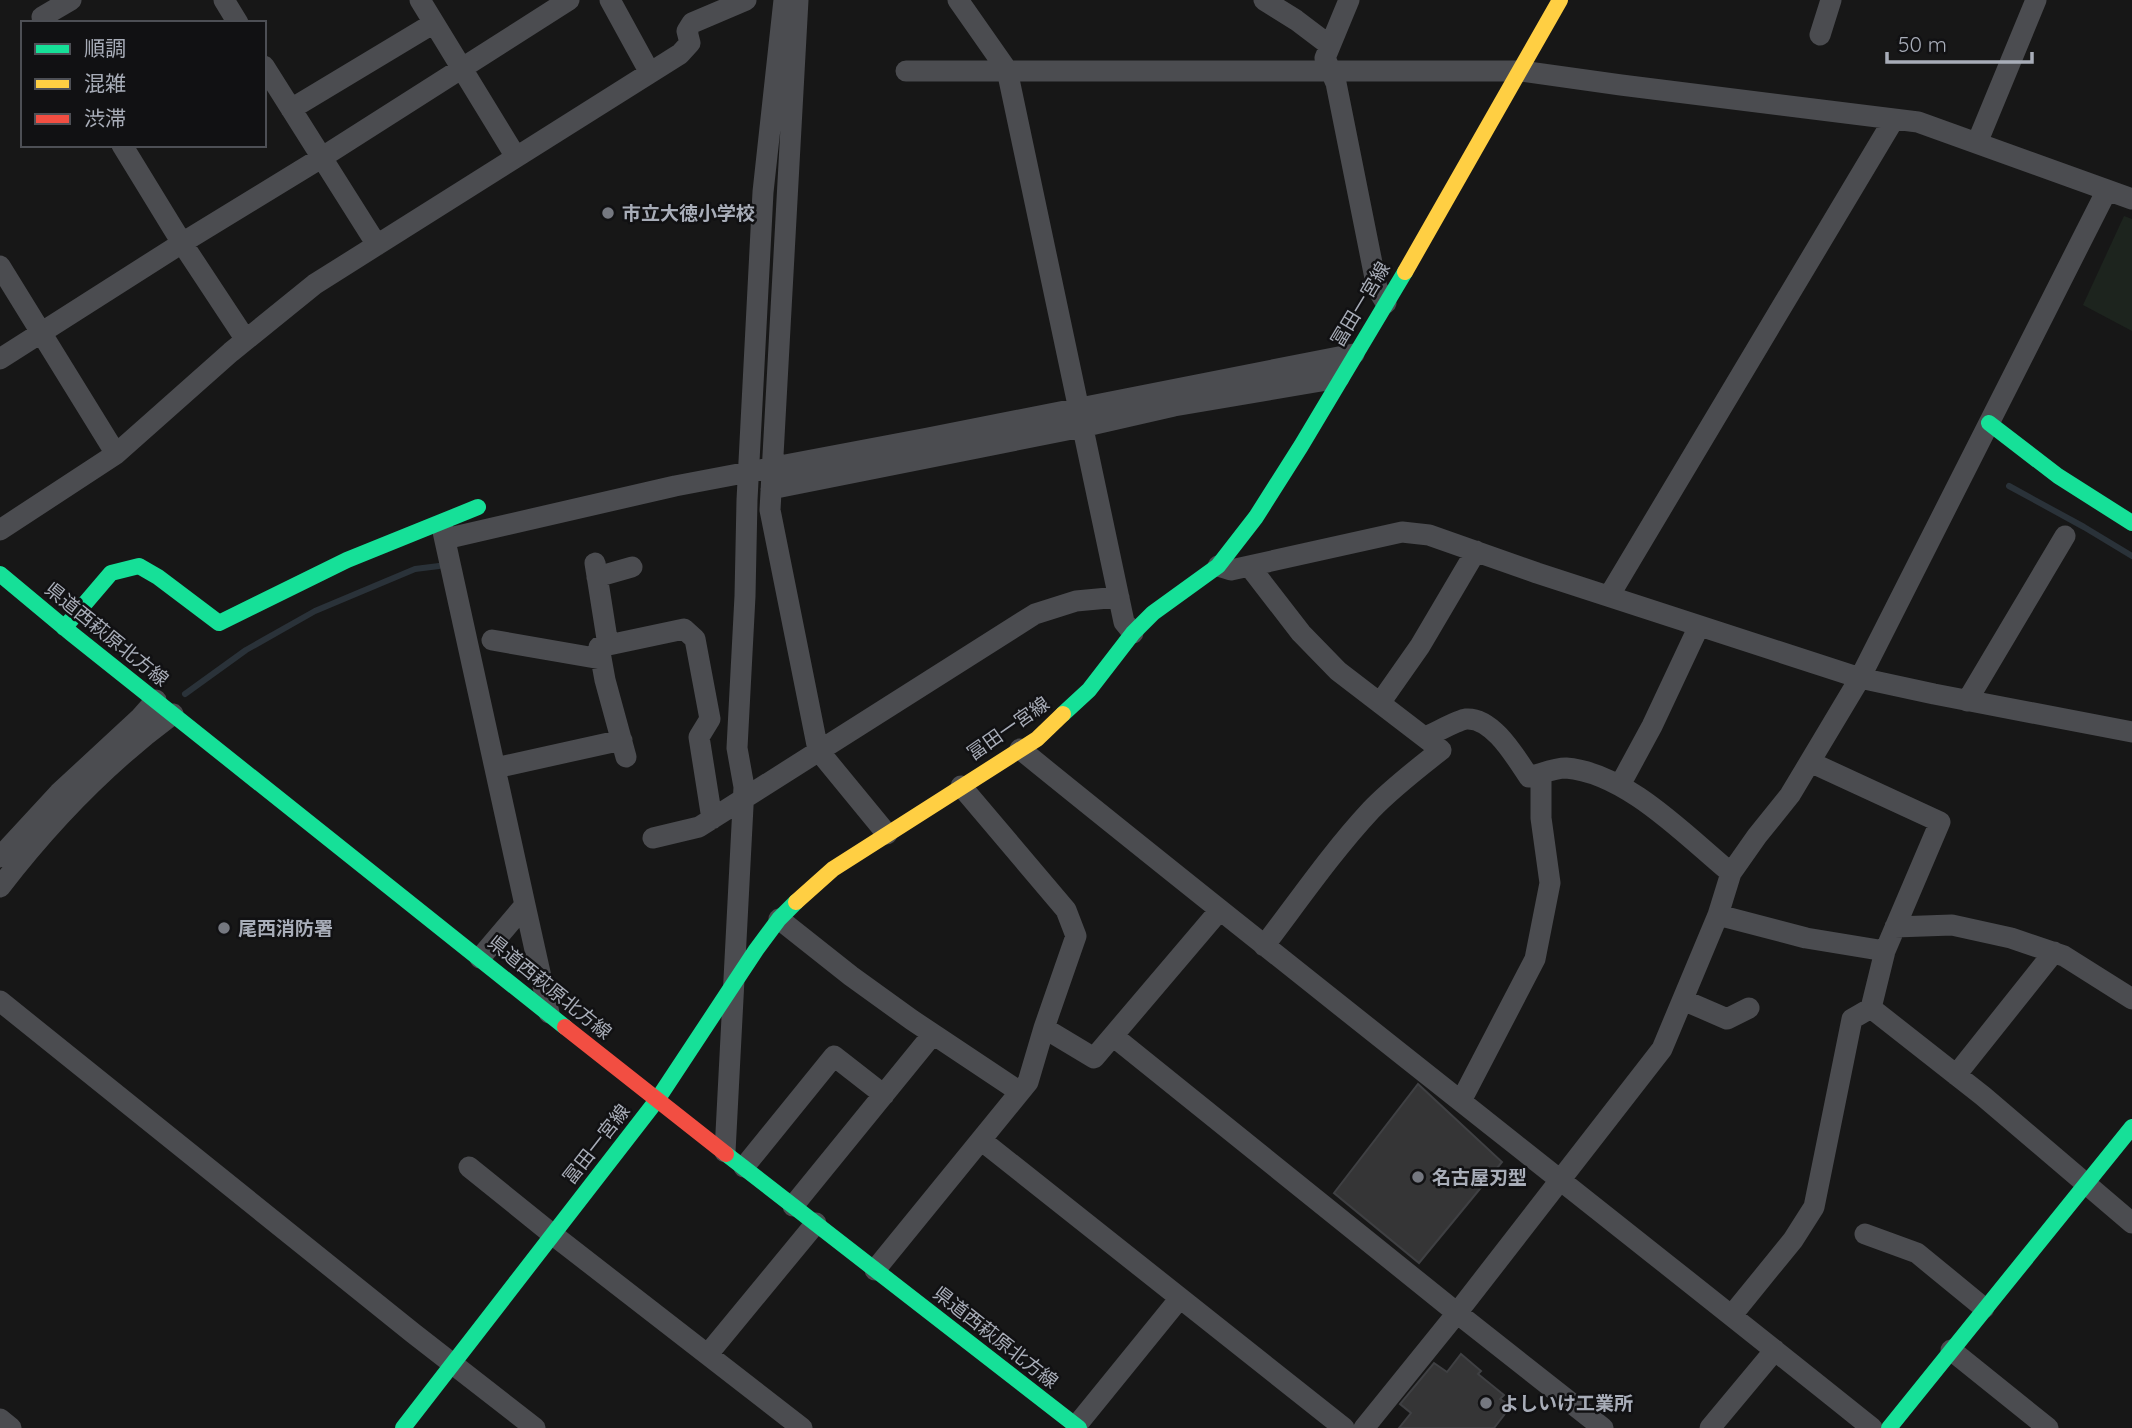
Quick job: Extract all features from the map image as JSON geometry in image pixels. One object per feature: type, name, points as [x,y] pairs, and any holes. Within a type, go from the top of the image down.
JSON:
[{"type":"main road","name":"冨田一宮線","points":[[403,1428],[657,1100],[779,919],[833,869],[1037,739],[1089,690],[1133,633],[1153,613],[1217,566],[1256,517],[1301,446],[1560,0]]},
{"type":"main road","points":[[1989,423],[2022,451],[2081,493],[2132,523]]},
{"type":"main road","points":[[64,628],[111,573],[139,566],[158,576],[219,623],[346,560],[443,531],[478,507]]},
{"type":"main road","name":"県道西萩原北方線","points":[[0,574],[64,628],[657,1100],[1077,1427]]},
{"type":"main road","points":[[1889,1428],[2132,1127]]},
{"type":"street","points":[[40,13],[71,0]]},
{"type":"street","points":[[223,0],[237,21]]},
{"type":"street","points":[[420,0],[516,157]]},
{"type":"street","points":[[0,359],[569,0]]},
{"type":"street","points":[[610,0],[650,73]]},
{"type":"street","points":[[0,530],[117,454],[246,340],[315,284],[680,54],[690,43],[687,31],[692,23],[746,0]]},
{"type":"street","points":[[725,1152],[744,787],[737,748],[763,192],[784,0]]},
{"type":"street","points":[[798,0],[770,510],[818,750],[887,834]]},
{"type":"street","points":[[958,0],[1007,70],[1124,622],[1133,633]]},
{"type":"street","points":[[1264,0],[1329,45]]},
{"type":"street","points":[[1349,0],[1325,58],[1336,83],[1377,288],[1385,303]]},
{"type":"street","points":[[1820,35],[1831,0]]},
{"type":"street","points":[[1977,143],[2036,0]]},
{"type":"street","points":[[291,109],[434,23]]},
{"type":"street","points":[[266,69],[377,245]]},
{"type":"street","points":[[906,71],[1521,71],[1918,122],[2132,199]]},
{"type":"street","points":[[1609,597],[1894,119]]},
{"type":"street","points":[[123,147],[246,340]]},
{"type":"street","points":[[1364,1428],[1662,1049],[1718,915],[1731,873],[1790,795],[1860,678],[2107,190]]},
{"type":"street","points":[[0,266],[117,454]]},
{"type":"street","points":[[771,489],[1354,354]]},
{"type":"street","points":[[549,1013],[443,531],[772,467],[1339,378]]},
{"type":"street","points":[[1217,566],[1231,570],[1250,567],[1402,532],[1429,535],[1609,597],[1860,678],[2132,732]]},
{"type":"street","points":[[1967,701],[2065,536]]},
{"type":"street","points":[[1380,703],[1420,646],[1476,551]]},
{"type":"street","points":[[495,768],[624,749],[604,652],[596,570],[632,566]]},
{"type":"street","points":[[1250,567],[1310,642],[1338,671],[1441,750],[1372,809],[1264,946]]},
{"type":"street","points":[[653,838],[699,827],[1035,614],[1076,601],[1119,597]]},
{"type":"street","points":[[1620,785],[1652,726],[1699,626]]},
{"type":"street","points":[[492,640],[604,652],[684,629],[695,639],[710,719],[698,737],[712,819]]},
{"type":"street","points":[[0,857],[59,793],[156,700]]},
{"type":"street","points":[[0,887],[53,822],[84,790],[173,714]]},
{"type":"street","points":[[1425,737],[1465,719],[1488,725],[1510,748],[1530,777],[1563,768],[1581,771],[1620,785],[1638,796],[1731,873]]},
{"type":"street","points":[[1020,749],[1219,911],[1872,1428]]},
{"type":"street","points":[[1732,1315],[1793,1240],[1815,1207],[1852,1019],[1871,1008],[1885,951],[1940,822],[1810,762]]},
{"type":"street","points":[[1461,1101],[1535,959],[1550,883],[1541,818],[1541,774]]},
{"type":"street","points":[[875,1269],[1028,1082],[1076,936],[1066,910],[961,786]]},
{"type":"street","points":[[480,958],[525,905]]},
{"type":"street","points":[[1044,1028],[1094,1058],[1219,911]]},
{"type":"street","points":[[1718,915],[1806,938],[1885,951]]},
{"type":"street","points":[[779,919],[851,976],[1020,1092]]},
{"type":"street","points":[[1895,927],[1952,925],[2011,938],[2064,956],[2132,999]]},
{"type":"street","points":[[1956,1075],[2054,952]]},
{"type":"street","points":[[1683,1000],[1727,1019],[1749,1008]]},
{"type":"street","points":[[0,1001],[535,1428]]},
{"type":"street","points":[[1871,1008],[1956,1075],[2132,1223]]},
{"type":"street","points":[[793,1206],[933,1034]]},
{"type":"street","points":[[1112,1036],[1603,1428]]},
{"type":"street","points":[[744,1167],[834,1056],[884,1095]]},
{"type":"street","points":[[981,1140],[1344,1428]]},
{"type":"street","points":[[469,1167],[802,1428]]},
{"type":"street","points":[[708,1354],[816,1223]]},
{"type":"street","points":[[1865,1234],[1917,1254],[1984,1308]]},
{"type":"street","points":[[1077,1427],[1180,1298]]},
{"type":"street","points":[[1710,1428],[1775,1350]]},
{"type":"street","points":[[1951,1350],[2048,1428]]},
{"type":"street","points":[[0,1419],[11,1428]]},
{"type":"shaded area","points":[[2124,216],[2132,219],[2132,331],[2083,305]]},
{"type":"building","name":"名古屋刃型","points":[[1418,1084],[1502,1162],[1419,1263],[1334,1193]]},
{"type":"building","points":[[1461,1354],[1481,1371],[1478,1374],[1504,1395],[1500,1399],[1511,1406],[1494,1428],[1399,1428],[1411,1413],[1400,1404],[1434,1363],[1447,1372]]},
{"type":"waterway","points":[[2009,486],[2132,556]]},
{"type":"waterway","points":[[185,694],[246,650],[315,611],[415,569],[439,566]]},
{"type":"traffic: fast","points":[[1063,714],[1089,690],[1133,633],[1153,613],[1218,566],[1256,517],[1405,272]]},
{"type":"traffic: fast","points":[[1989,423],[2058,476],[2132,523]]},
{"type":"traffic: fast","points":[[64,628],[111,573],[139,566],[219,623],[347,560],[478,507]]},
{"type":"traffic: fast","points":[[0,574],[565,1027]]},
{"type":"traffic: fast","points":[[403,1428],[657,1100],[756,950],[779,919],[796,902]]},
{"type":"traffic: fast","points":[[1889,1428],[2132,1127]]},
{"type":"traffic: fast","points":[[726,1154],[1079,1428]]},
{"type":"traffic: slow","points":[[1405,272],[1560,0]]},
{"type":"traffic: slow","points":[[796,902],[833,869],[1037,739],[1063,714]]},
{"type":"traffic: jam","points":[[565,1027],[726,1154]]},
{"type":"place","name":"市立大徳小学校","points":[[608,213]]},
{"type":"place","name":"尾西消防署","points":[[224,928]]},
{"type":"place","name":"名古屋刃型","points":[[1418,1177]]},
{"type":"place","name":"よしいけ工業所","points":[[1486,1403]]}]
